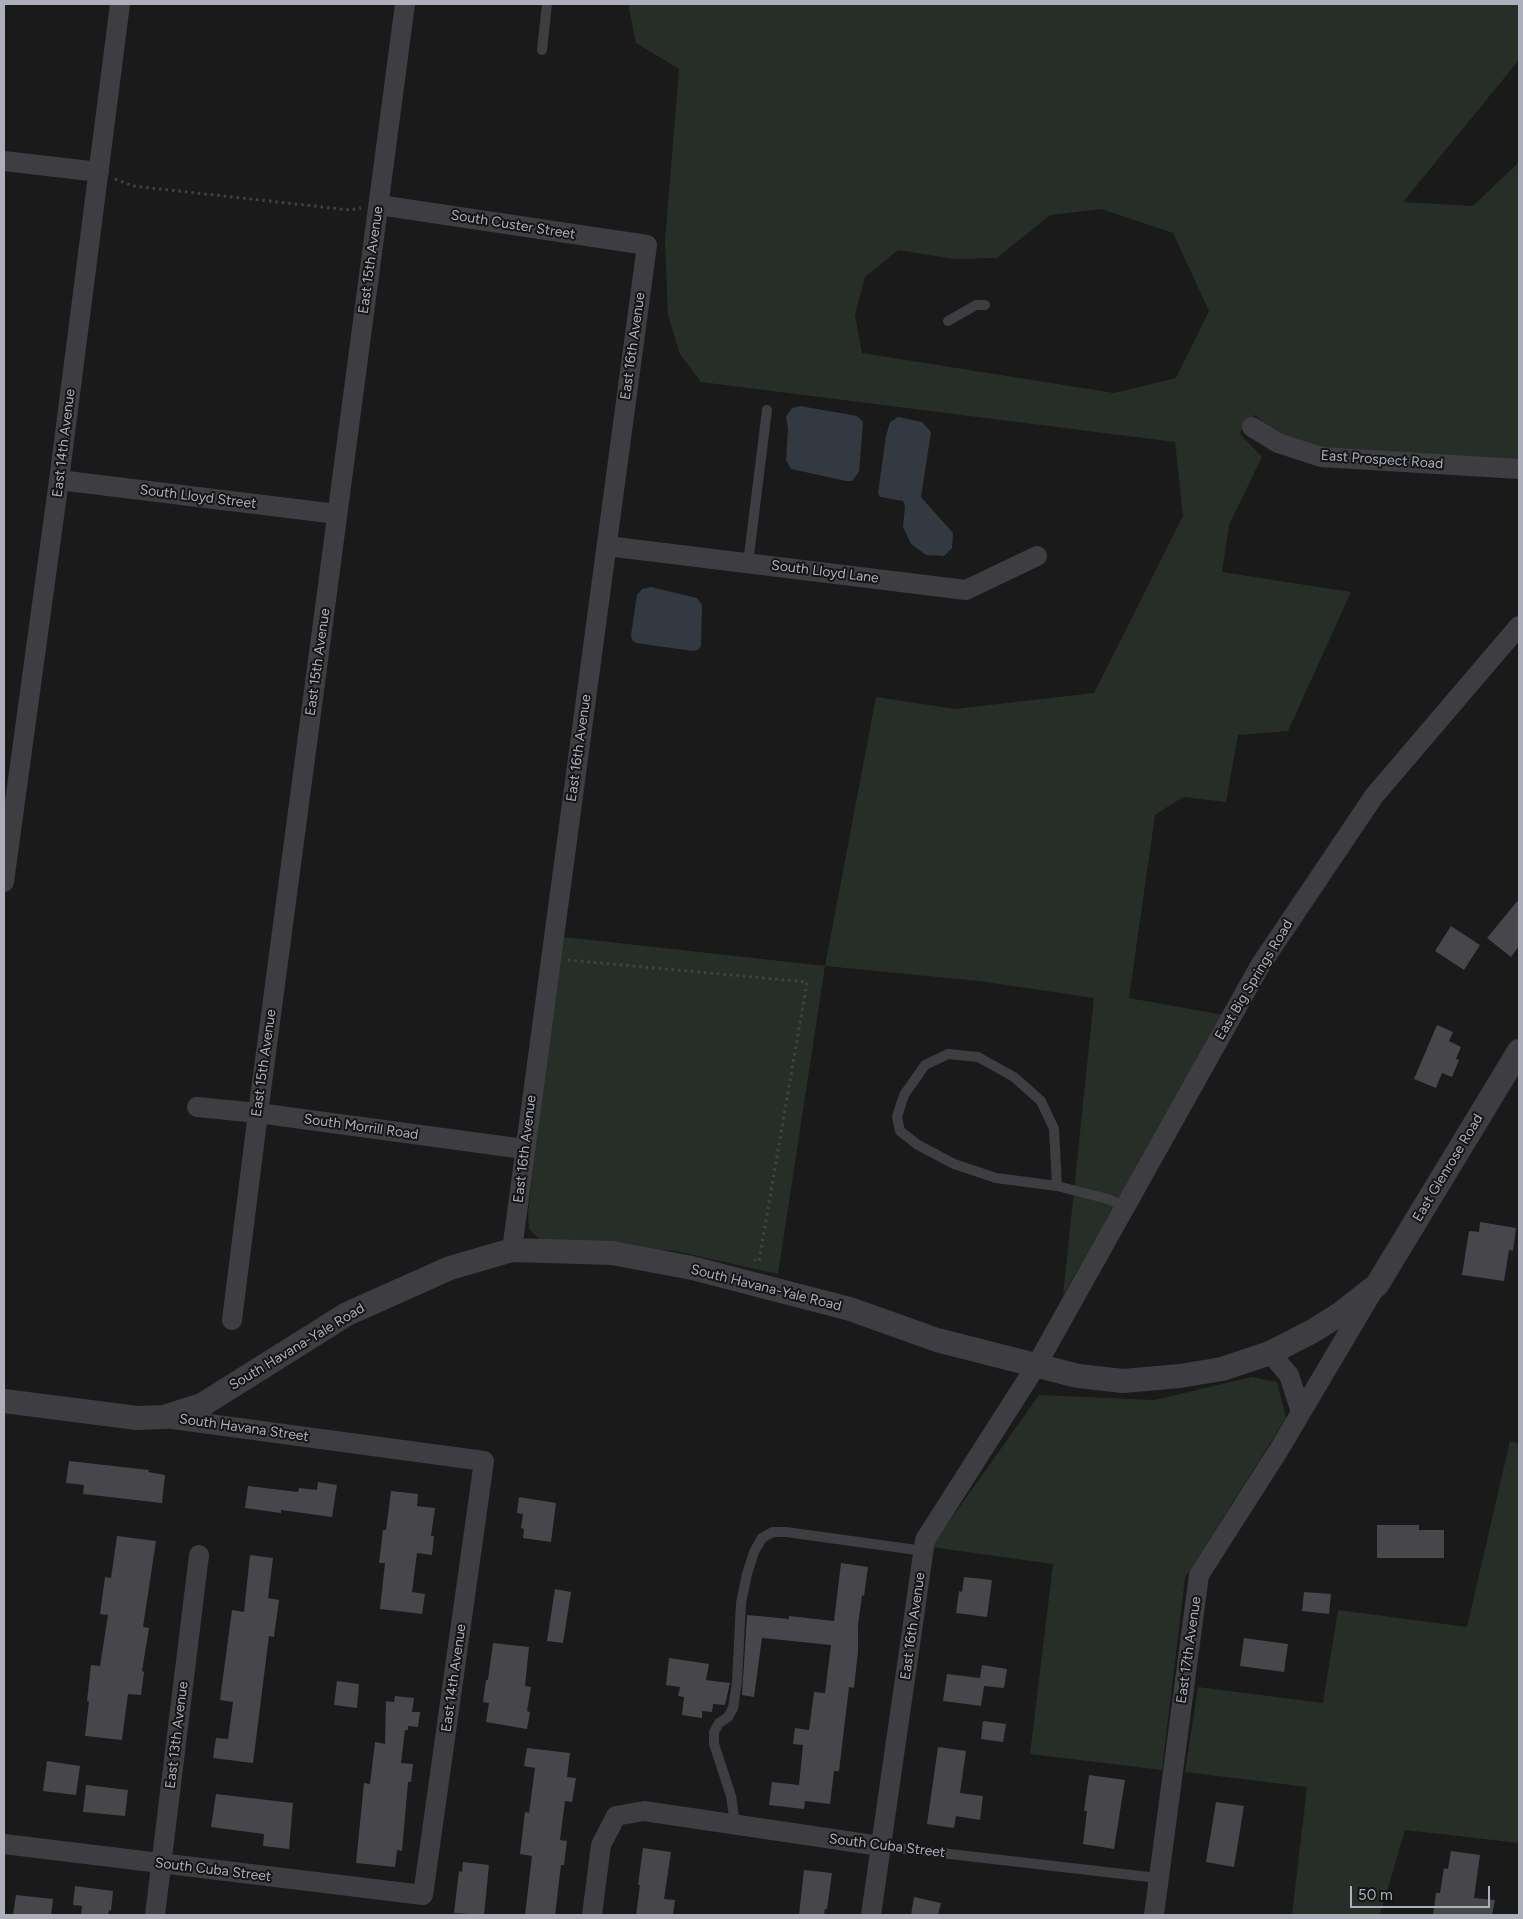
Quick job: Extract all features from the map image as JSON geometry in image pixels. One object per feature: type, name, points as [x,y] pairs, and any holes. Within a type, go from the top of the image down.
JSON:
[{"type":"street","name":"East 14th Avenue","points":[[4,882],[59,480],[120,4]]},
{"type":"street","name":"East 15th Avenue","points":[[232,1320],[405,4]]},
{"type":"street","points":[[4,161],[99,172]]},
{"type":"street","name":"South Custer Street","points":[[378,205],[647,245]]},
{"type":"street","name":"East 16th Avenue","points":[[512,1250],[524,1149],[647,245]]},
{"type":"street","name":"East Prospect Road","points":[[1252,427],[1278,444],[1320,457],[1519,469]]},
{"type":"street","name":"South Lloyd Street","points":[[59,480],[338,514]]},
{"type":"street","name":"South Lloyd Lane","points":[[606,546],[966,590],[1037,556]]},
{"type":"street","name":"East Big Springs Road","points":[[1036,1366],[1261,964],[1374,796],[1519,626]]},
{"type":"street","name":"East Glenrose Road","points":[[1377,1285],[1519,1051]]},
{"type":"street","name":"South Morrill Road","points":[[197,1107],[258,1113],[524,1149]]},
{"type":"street","name":"South Havana-Yale Road","points":[[164,1417],[202,1405],[347,1314],[450,1268],[512,1250],[612,1253],[692,1268],[850,1309],[937,1340],[1036,1366],[1078,1376],[1123,1381],[1180,1376],[1222,1368],[1270,1353],[1313,1331],[1340,1314],[1377,1285]]},
{"type":"street","name":"East 17th Avenue","points":[[1154,1915],[1199,1575],[1280,1448],[1377,1285]]},
{"type":"street","points":[[1270,1353],[1289,1375],[1301,1412]]},
{"type":"street","name":"East 16th Avenue","points":[[871,1915],[925,1540],[1036,1366]]},
{"type":"street","name":"South Havana Street","points":[[4,1401],[137,1418],[164,1417],[484,1461]]},
{"type":"street","name":"East 14th Avenue","points":[[423,1895],[484,1461]]},
{"type":"street","name":"East 13th Avenue","points":[[155,1915],[199,1555]]},
{"type":"street","name":"South Cuba Street","points":[[592,1915],[601,1845],[616,1816],[644,1811],[880,1846]]},
{"type":"street","name":"South Cuba Street","points":[[4,1844],[423,1895]]},
{"type":"lane","points":[[542,50],[547,4]]},
{"type":"lane","points":[[948,321],[976,305],[986,304]]},
{"type":"lane","points":[[748,563],[767,410]]},
{"type":"lane","points":[[1058,1186],[1054,1129],[1041,1101],[1014,1077],[978,1057],[948,1054],[925,1065],[904,1095],[897,1117],[900,1131],[918,1145],[954,1164],[996,1178],[1058,1186],[1108,1199],[1125,1208]]},
{"type":"lane","points":[[735,1824],[731,1796],[714,1744],[714,1732],[719,1723],[728,1717],[733,1708],[737,1682],[741,1604],[749,1566],[762,1538],[773,1532],[786,1532],[924,1551]]},
{"type":"lane","name":"South Cuba Street","points":[[880,1846],[1158,1878]]},
{"type":"path","points":[[99,172],[133,186],[350,210],[378,205]]},
{"type":"path","points":[[550,959],[807,982],[759,1261],[750,1260]]},
{"type":"shaded area","points":[[628,4],[1519,4],[1519,60],[1403,202],[1473,206],[1519,162],[1519,460],[1346,451],[1303,445],[1278,434],[1255,415],[1239,433],[1262,457],[1229,525],[1222,572],[1351,592],[1288,731],[1238,735],[1226,802],[1183,797],[1155,815],[1129,998],[1224,1015],[1063,1296],[1094,998],[979,981],[825,966],[876,697],[955,709],[1094,693],[1183,516],[1175,442],[701,382],[680,354],[668,315],[665,241],[679,69],[636,43]],"holes":[[[1101,209],[1173,233],[1209,311],[1176,378],[1114,393],[862,353],[855,315],[865,277],[898,250],[954,259],[997,258],[1050,215]]]},
{"type":"shaded area","points":[[800,406],[857,416],[863,422],[859,472],[852,481],[791,469],[786,460],[788,429],[786,417],[792,408]]},
{"type":"shaded area","points":[[898,417],[922,422],[931,432],[921,497],[953,533],[952,548],[944,556],[926,555],[911,544],[903,527],[905,506],[903,501],[880,497],[878,493],[886,436],[890,422]]},
{"type":"shaded area","points":[[651,587],[697,598],[702,605],[701,646],[698,650],[693,651],[636,643],[632,640],[631,635],[637,595],[642,589]]},
{"type":"shaded area","points":[[564,937],[825,966],[778,1274],[675,1251],[541,1241],[529,1229],[528,1213],[543,1087]]},
{"type":"shaded area","points":[[1252,1377],[1277,1382],[1286,1418],[1185,1578],[1162,1770],[1030,1754],[1053,1564],[931,1547],[1039,1395],[1154,1400]]},
{"type":"shaded area","points":[[1510,1441],[1519,1444],[1519,1843],[1405,1830],[1380,1915],[1292,1915],[1307,1787],[1185,1772],[1198,1687],[1323,1703],[1338,1610],[1467,1627]]},
{"type":"building","points":[[1519,899],[1519,946],[1511,957],[1487,938]]},
{"type":"building","points":[[1451,926],[1480,945],[1464,970],[1435,951]]},
{"type":"building","points":[[1437,1025],[1453,1032],[1449,1041],[1461,1047],[1456,1059],[1459,1060],[1452,1077],[1442,1073],[1436,1088],[1414,1079]]},
{"type":"building","points":[[1480,1222],[1516,1228],[1513,1251],[1509,1250],[1504,1281],[1462,1275],[1469,1231],[1479,1232]]},
{"type":"building","points":[[69,1461],[149,1470],[148,1472],[165,1475],[162,1503],[83,1494],[84,1485],[66,1483]]},
{"type":"building","points":[[318,1482],[337,1485],[332,1517],[281,1510],[281,1513],[245,1508],[248,1486],[298,1492],[299,1488],[317,1490]]},
{"type":"building","points":[[391,1491],[418,1494],[417,1506],[435,1508],[431,1536],[434,1536],[432,1555],[417,1553],[412,1592],[425,1594],[422,1614],[380,1609],[385,1563],[379,1563]]},
{"type":"building","points":[[519,1497],[556,1503],[551,1542],[523,1538],[524,1529],[521,1528],[523,1514],[517,1513]]},
{"type":"building","points":[[1377,1525],[1419,1525],[1419,1530],[1444,1530],[1444,1558],[1377,1558]]},
{"type":"building","points":[[117,1536],[156,1541],[143,1627],[149,1628],[142,1671],[144,1672],[141,1695],[128,1694],[122,1740],[85,1736],[91,1665],[100,1666],[108,1615],[100,1614],[105,1577],[111,1578]]},
{"type":"building","points":[[250,1555],[273,1558],[268,1598],[279,1600],[274,1637],[269,1636],[253,1763],[213,1758],[216,1738],[228,1739],[233,1702],[220,1700],[232,1610],[244,1612]]},
{"type":"building","points":[[841,1563],[868,1567],[858,1625],[858,1651],[854,1688],[849,1687],[839,1771],[834,1771],[830,1804],[805,1801],[804,1809],[769,1805],[772,1782],[799,1785],[803,1745],[793,1744],[795,1728],[809,1730],[814,1692],[825,1693],[831,1645],[762,1638],[754,1697],[742,1695],[747,1615],[789,1619],[789,1616],[834,1621]]},
{"type":"building","points":[[964,1577],[992,1580],[987,1617],[956,1613],[959,1591],[962,1592]]},
{"type":"building","points":[[555,1589],[571,1592],[563,1643],[547,1641]]},
{"type":"building","points":[[1304,1592],[1331,1594],[1329,1614],[1302,1611]]},
{"type":"building","points":[[1244,1638],[1288,1644],[1284,1672],[1240,1666]]},
{"type":"building","points":[[493,1643],[529,1647],[525,1686],[531,1687],[527,1711],[530,1712],[527,1729],[486,1722],[489,1703],[483,1702]]},
{"type":"building","points":[[669,1658],[709,1664],[706,1680],[730,1683],[725,1705],[713,1704],[712,1712],[702,1711],[702,1718],[682,1715],[684,1697],[678,1696],[680,1687],[666,1685]]},
{"type":"building","points":[[982,1665],[1007,1669],[1004,1688],[984,1686],[981,1706],[943,1701],[947,1674],[980,1678]]},
{"type":"building","points":[[337,1681],[359,1684],[357,1708],[334,1705]]},
{"type":"building","points":[[395,1696],[414,1698],[412,1712],[420,1712],[418,1727],[408,1726],[408,1730],[405,1730],[401,1763],[413,1764],[411,1782],[408,1782],[402,1851],[397,1850],[395,1867],[356,1863],[364,1783],[370,1784],[375,1742],[385,1744],[386,1701],[394,1702]]},
{"type":"building","points":[[983,1721],[1006,1724],[1003,1742],[981,1739]]},
{"type":"building","points":[[938,1747],[966,1751],[960,1793],[983,1796],[980,1820],[956,1816],[954,1828],[927,1824]]},
{"type":"building","points":[[527,1748],[570,1753],[567,1777],[576,1778],[572,1802],[565,1801],[560,1840],[567,1841],[564,1865],[561,1865],[555,1915],[525,1915],[532,1856],[520,1854],[525,1812],[529,1813],[535,1768],[524,1766]]},
{"type":"building","points":[[47,1761],[80,1766],[76,1795],[43,1791]]},
{"type":"building","points":[[1089,1775],[1125,1780],[1114,1849],[1083,1844],[1087,1811],[1084,1811]]},
{"type":"building","points":[[86,1785],[128,1790],[125,1816],[83,1812]]},
{"type":"building","points":[[216,1794],[293,1803],[289,1849],[263,1846],[264,1834],[211,1827]]},
{"type":"building","points":[[1216,1802],[1244,1806],[1234,1867],[1206,1862]]},
{"type":"building","points":[[643,1848],[671,1852],[664,1899],[675,1900],[673,1915],[636,1915]]},
{"type":"building","points":[[1451,1851],[1480,1855],[1474,1898],[1495,1900],[1492,1915],[1433,1915],[1436,1893],[1440,1893],[1444,1868],[1448,1869]]},
{"type":"building","points":[[463,1862],[489,1865],[484,1915],[454,1913],[459,1871],[462,1872]]},
{"type":"building","points":[[804,1870],[832,1873],[827,1909],[825,1909],[824,1915],[799,1915]]},
{"type":"building","points":[[75,1886],[113,1891],[111,1911],[109,1910],[108,1915],[81,1915],[82,1906],[73,1905]]},
{"type":"building","points":[[16,1895],[53,1899],[51,1915],[13,1915]]},
{"type":"building","points":[[914,1897],[941,1903],[938,1915],[911,1915]]}]
